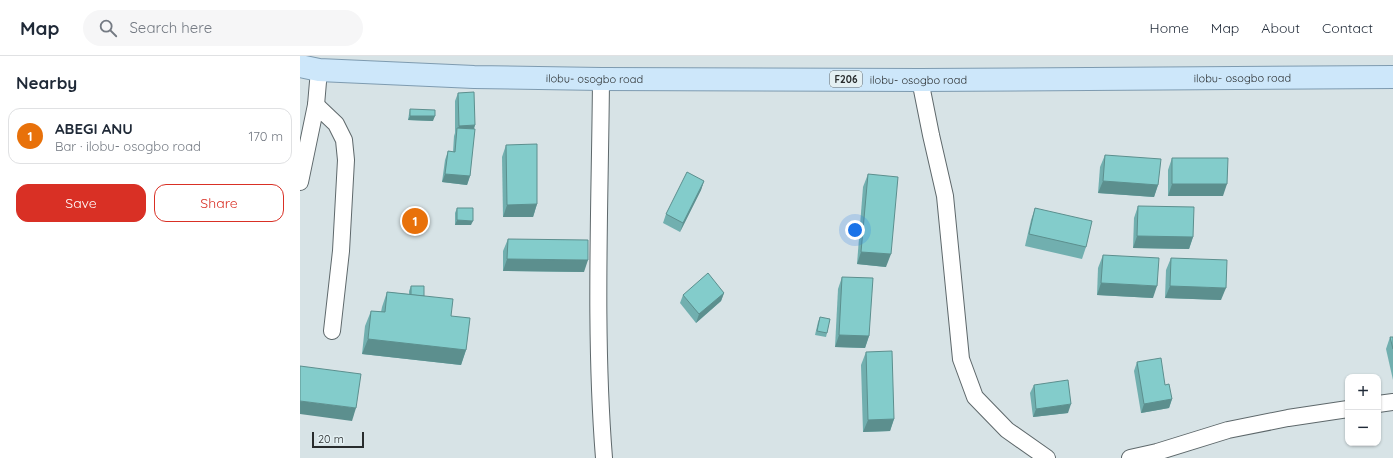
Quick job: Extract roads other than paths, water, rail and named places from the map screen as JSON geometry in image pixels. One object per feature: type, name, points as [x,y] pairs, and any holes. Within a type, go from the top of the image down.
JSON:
[{"type":"main road","name":"ilobu- osogbo road","points":[[310,68],[474,77],[601,79],[920,80],[1393,76]]},
{"type":"street","points":[[300,182],[316,105],[310,68]]},
{"type":"street","points":[[601,79],[599,338],[601,420],[604,458]]},
{"type":"street","points":[[920,80],[945,196],[961,359],[975,397],[1007,430],[1047,458]]},
{"type":"street","points":[[316,105],[336,124],[344,140],[346,160],[341,250],[332,331]]},
{"type":"street","points":[[1381,404],[1393,402]]},
{"type":"street","points":[[1130,458],[1157,452],[1228,430],[1288,418],[1345,409]]},
{"type":"place","name":"ABEGI ANU","points":[[415,221]]}]
